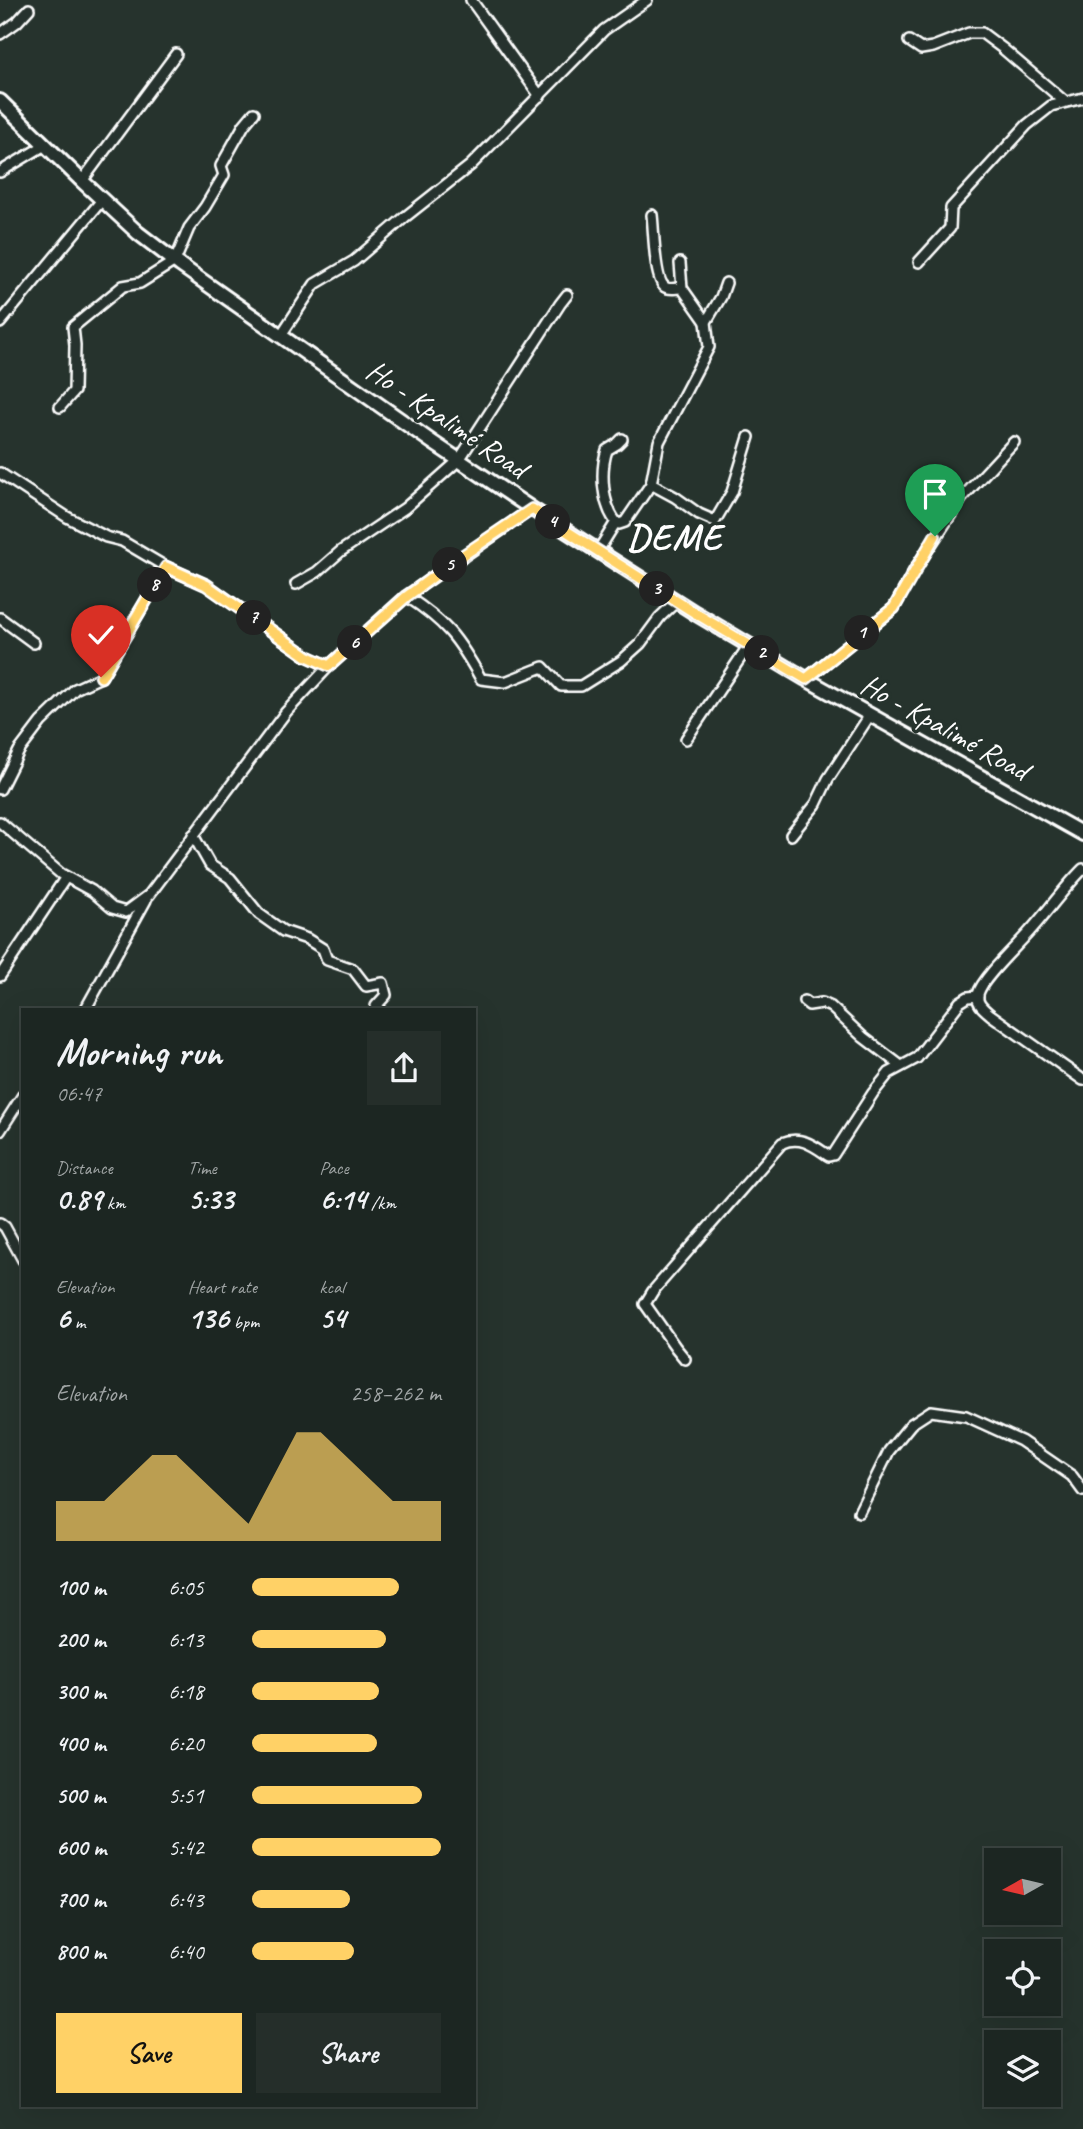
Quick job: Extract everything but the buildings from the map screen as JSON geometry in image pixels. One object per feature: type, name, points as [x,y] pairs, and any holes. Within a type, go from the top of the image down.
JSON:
[{"type":"main road","name":"Ho - Kpalimé Road","points":[[0,101],[138,233],[532,509],[806,679],[1083,834]]},
{"type":"street","points":[[471,0],[540,96]]},
{"type":"street","points":[[281,335],[314,284],[354,261],[471,165],[604,30],[647,0]]},
{"type":"street","points":[[0,34],[29,9]]},
{"type":"street","points":[[909,41],[921,49],[969,33],[982,33],[1064,101]]},
{"type":"street","points":[[82,181],[176,54]]},
{"type":"street","points":[[919,262],[950,228],[951,208],[1027,125],[1051,106],[1083,98]]},
{"type":"street","points":[[60,407],[74,391],[73,327],[123,286],[140,283],[175,261],[189,228],[224,175],[221,166],[244,125],[254,113]]},
{"type":"street","points":[[0,172],[45,145]]},
{"type":"street","points":[[0,323],[102,200]]},
{"type":"street","points":[[652,215],[663,285],[667,289],[681,288]]},
{"type":"street","points":[[622,439],[607,450],[603,470],[609,513],[619,524],[625,522],[651,484],[659,442],[709,347],[706,322],[681,288],[680,262]]},
{"type":"street","points":[[706,322],[726,283]]},
{"type":"street","points":[[296,584],[317,572],[341,551],[405,508],[460,460],[567,295]]},
{"type":"street","points":[[651,484],[715,521],[732,492],[749,437]]},
{"type":"street","points":[[806,679],[894,608],[915,569],[962,498],[1014,442]]},
{"type":"street","points":[[0,473],[67,517],[106,537],[122,541],[166,567],[206,585],[307,656],[329,666]]},
{"type":"street","points":[[86,1008],[149,895],[286,712],[329,666],[406,597],[532,509]]},
{"type":"street","points":[[598,551],[615,522]]},
{"type":"street","points":[[0,789],[19,751],[41,722],[75,689],[101,677],[166,567]]},
{"type":"street","points":[[406,597],[441,621],[460,642],[481,679],[505,682],[543,667],[561,685],[581,686],[621,661],[640,644],[660,617],[677,601]]},
{"type":"street","points":[[0,618],[34,643]]},
{"type":"street","points":[[686,738],[749,645]]},
{"type":"street","points":[[791,835],[816,804],[828,779],[870,715]]},
{"type":"street","points":[[0,822],[66,877],[92,891],[112,908],[126,912],[149,895]]},
{"type":"street","points":[[193,835],[210,865],[230,878],[259,914],[284,931],[323,948],[327,960],[352,969],[366,986],[383,983],[387,995],[376,1006],[378,1008]]},
{"type":"street","points":[[1083,869],[991,975],[979,990],[978,996],[980,1006],[991,1015],[1083,1080]]},
{"type":"street","points":[[0,976],[66,877]]},
{"type":"street","points":[[685,1359],[645,1304],[653,1291],[782,1143],[797,1139],[832,1155],[879,1085],[893,1069],[917,1058],[960,1002],[968,997],[978,996]]},
{"type":"street","points":[[804,1001],[809,1005],[822,1003],[831,1006],[863,1037],[901,1066]]},
{"type":"street","points":[[0,1131],[21,1098]]},
{"type":"street","points":[[0,1223],[21,1256]]},
{"type":"street","points":[[859,1512],[889,1451],[911,1424],[931,1411],[966,1416],[1021,1441],[1072,1476],[1083,1491]]},
{"type":"district","name":"DEME","points":[[675,536]]},
{"type":"route","points":[[101,677],[166,567],[206,585],[307,656],[329,666],[406,597],[532,509],[695,613],[806,679],[894,608],[935,536]]}]
